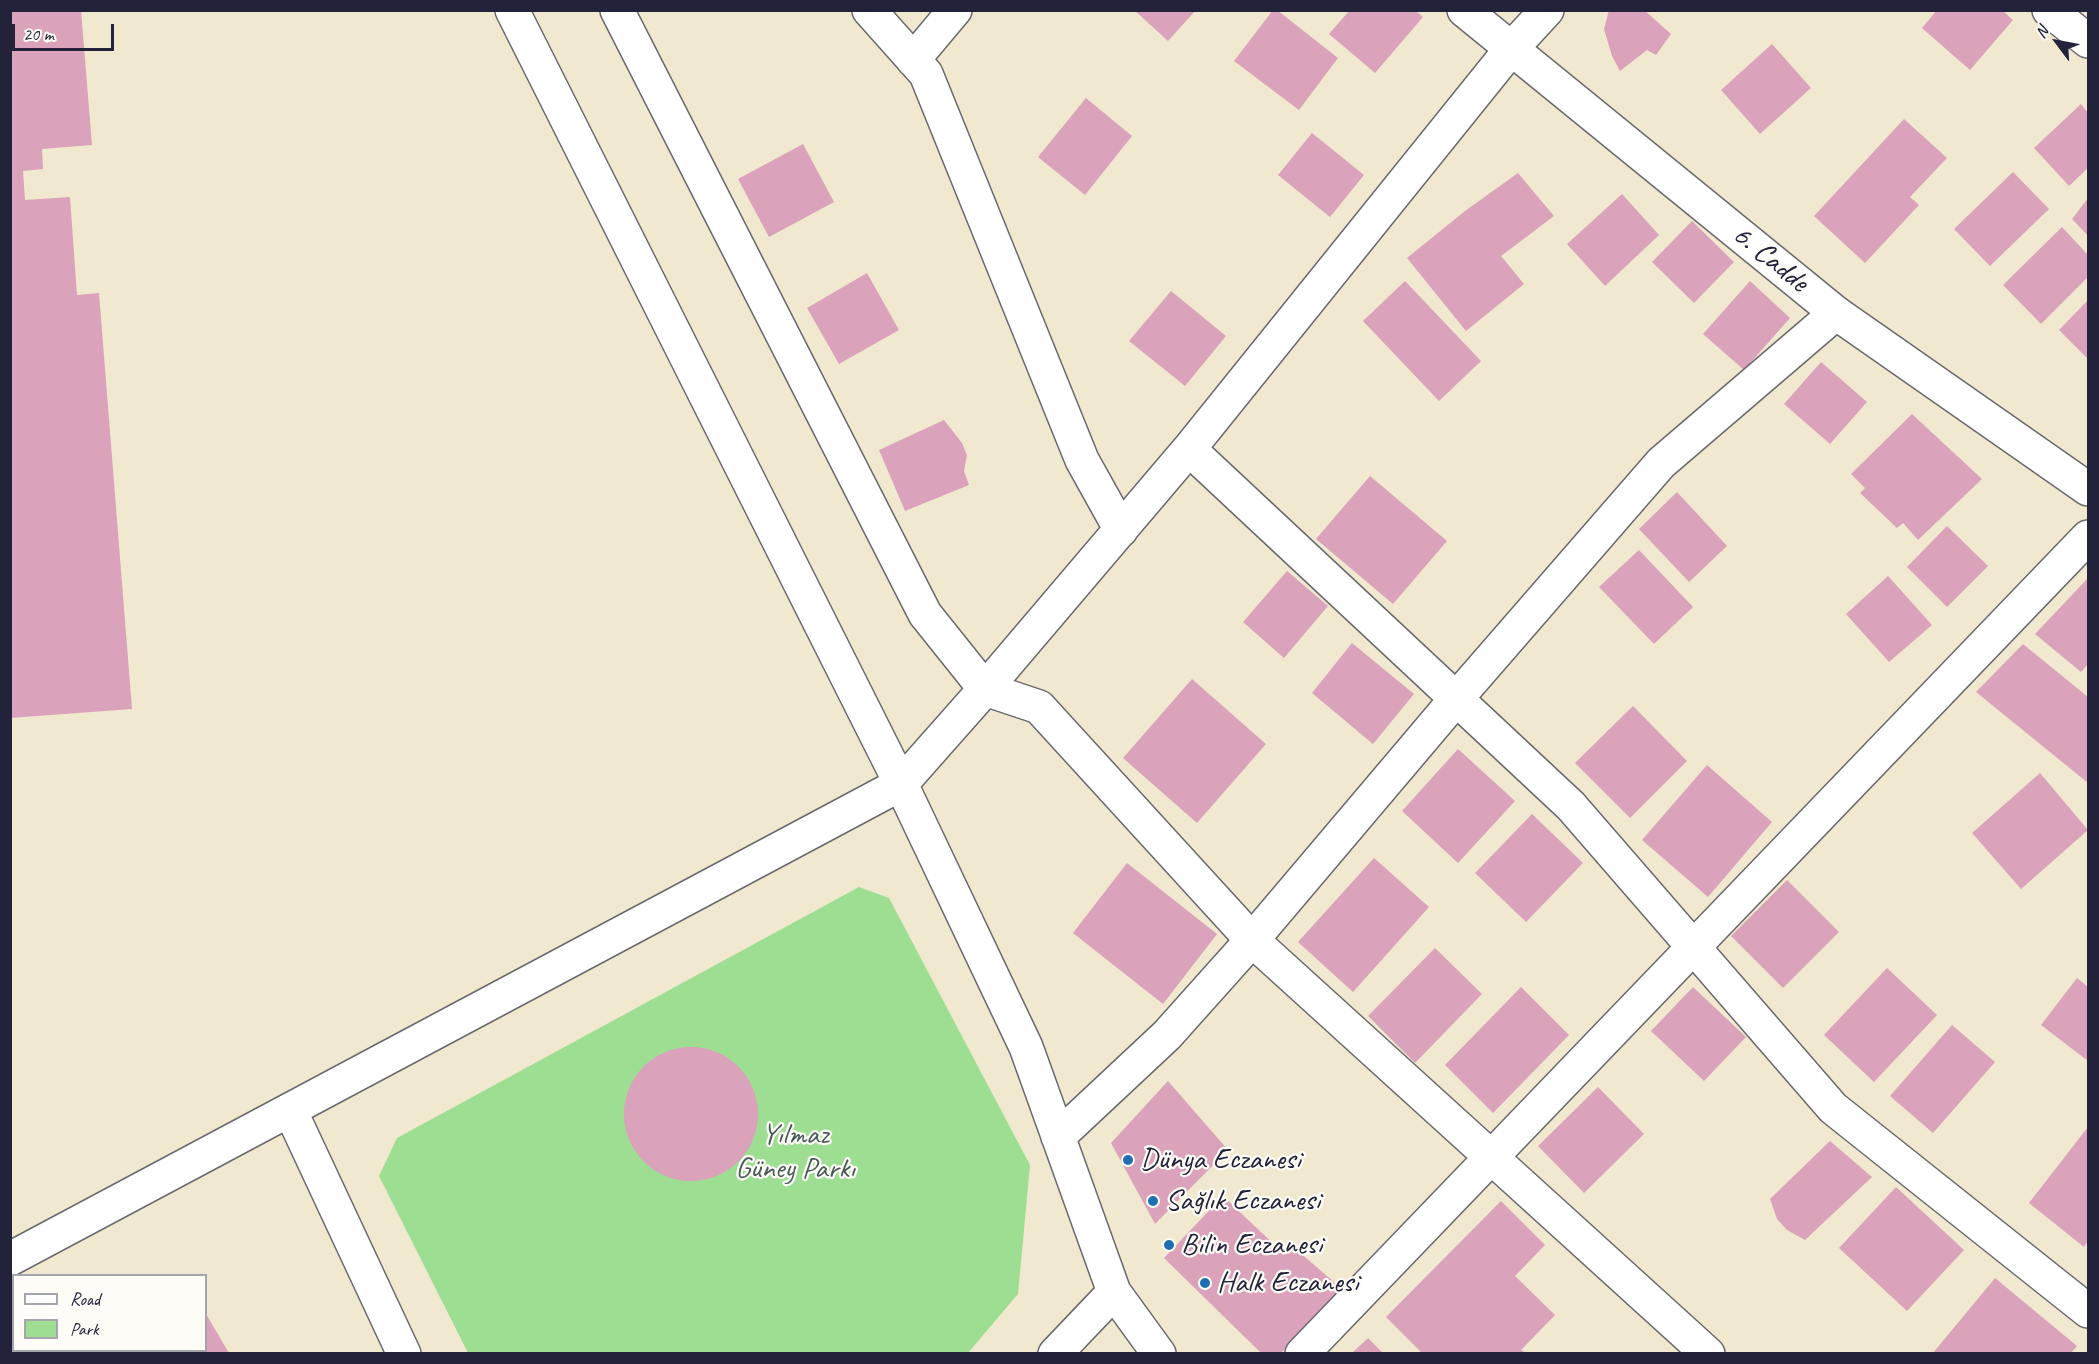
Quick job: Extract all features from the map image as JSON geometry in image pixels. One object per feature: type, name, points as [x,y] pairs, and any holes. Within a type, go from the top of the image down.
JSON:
[{"type":"street","points":[[512,10],[901,784],[1026,1047],[1114,1292],[1159,1353]]},
{"type":"street","points":[[617,10],[925,614],[985,689],[1039,707],[1252,940],[1708,1353]]},
{"type":"street","points":[[869,10],[926,74],[1082,460],[1121,530]]},
{"type":"street","points":[[913,60],[955,10]]},
{"type":"street","name":"6. Cadde","points":[[1464,10],[1836,312],[2088,489]]},
{"type":"street","points":[[10,1259],[901,784],[1189,449],[1511,49],[1547,10]]},
{"type":"street","points":[[2049,10],[2088,41]]},
{"type":"street","points":[[1058,1137],[1167,1035],[1252,940],[1456,699],[1661,463],[1836,312]]},
{"type":"street","points":[[1189,449],[1571,806],[1833,1108],[2088,1311]]},
{"type":"street","points":[[1302,1353],[1695,948],[2088,537]]},
{"type":"street","points":[[290,1110],[404,1353]]},
{"type":"street","points":[[1055,1353],[1114,1292]]},
{"type":"green space","name":"Yılmaz Güney Parkı","points":[[859,887],[889,898],[1030,1165],[1018,1294],[968,1353],[468,1353],[379,1176],[397,1138]]},
{"type":"building","points":[[10,10],[81,10],[92,145],[42,149],[43,169],[23,171],[25,200],[70,197],[77,295],[99,293],[132,709],[10,718]]},
{"type":"building","points":[[1134,10],[1196,10],[1168,41]]},
{"type":"building","points":[[1273,10],[1277,10],[1338,58],[1299,110],[1234,61]]},
{"type":"building","points":[[1350,10],[1415,10],[1423,17],[1375,73],[1329,34]]},
{"type":"building","points":[[1609,10],[1644,10],[1671,34],[1656,55],[1647,50],[1620,71],[1612,56],[1604,29]]},
{"type":"building","points":[[1937,10],[2002,10],[2013,20],[1970,70],[1922,28]]},
{"type":"building","points":[[1772,44],[1811,88],[1760,134],[1721,90]]},
{"type":"building","points":[[1086,98],[1132,136],[1085,195],[1038,157]]},
{"type":"building","points":[[2081,104],[2088,113],[2088,168],[2069,186],[2034,148]]},
{"type":"building","points":[[1904,119],[1947,158],[1910,197],[1919,205],[1865,263],[1814,216]]},
{"type":"building","points":[[1312,133],[1364,175],[1330,217],[1278,175]]},
{"type":"building","points":[[803,144],[834,202],[769,237],[738,179]]},
{"type":"building","points":[[2013,172],[2049,209],[1990,266],[1954,229]]},
{"type":"building","points":[[1518,173],[1554,216],[1501,256],[1524,284],[1466,331],[1407,258],[1465,211]]},
{"type":"building","points":[[1622,194],[1659,235],[1605,286],[1567,244]]},
{"type":"building","points":[[2088,198],[2088,236],[2072,219]]},
{"type":"building","points":[[1692,221],[1734,262],[1694,303],[1652,262]]},
{"type":"building","points":[[2062,227],[2088,255],[2088,277],[2041,324],[2003,285]]},
{"type":"building","points":[[867,273],[899,330],[839,364],[807,308]]},
{"type":"building","points":[[1405,281],[1481,361],[1439,401],[1363,321]]},
{"type":"building","points":[[1750,281],[1790,318],[1744,370],[1703,334]]},
{"type":"building","points":[[1171,291],[1226,336],[1185,386],[1129,341]]},
{"type":"building","points":[[2088,300],[2088,359],[2059,330]]},
{"type":"building","points":[[1821,362],[1867,402],[1830,444],[1784,404]]},
{"type":"building","points":[[1912,414],[1982,479],[1918,540],[1903,523],[1897,528],[1860,493],[1865,488],[1851,474]]},
{"type":"building","points":[[944,420],[962,443],[967,455],[964,471],[969,485],[905,511],[879,450]]},
{"type":"building","points":[[1370,476],[1447,541],[1393,604],[1316,539]]},
{"type":"building","points":[[1677,492],[1727,546],[1689,582],[1639,529]]},
{"type":"building","points":[[1947,526],[1988,566],[1947,607],[1907,567]]},
{"type":"building","points":[[1639,550],[1693,607],[1654,644],[1599,587]]},
{"type":"building","points":[[1287,571],[1328,606],[1284,658],[1243,622]]},
{"type":"building","points":[[1888,576],[1932,625],[1889,662],[1846,614]]},
{"type":"building","points":[[2088,578],[2088,664],[2081,672],[2035,634]]},
{"type":"building","points":[[1352,643],[1414,694],[1373,744],[1312,693]]},
{"type":"building","points":[[2023,644],[2088,697],[2088,783],[1976,692]]},
{"type":"building","points":[[1192,679],[1266,744],[1197,823],[1123,758]]},
{"type":"building","points":[[1633,706],[1687,761],[1630,818],[1575,763]]},
{"type":"building","points":[[1458,749],[1515,801],[1458,863],[1402,811]]},
{"type":"building","points":[[1707,765],[1772,822],[1708,897],[1642,840]]},
{"type":"building","points":[[2040,773],[2088,830],[2021,889],[1972,833]]},
{"type":"building","points":[[1532,814],[1583,863],[1526,922],[1475,873]]},
{"type":"building","points":[[1374,858],[1429,907],[1353,992],[1298,942]]},
{"type":"building","points":[[1127,863],[1217,934],[1163,1004],[1073,933]]},
{"type":"building","points":[[1787,880],[1839,932],[1783,988],[1731,936]]},
{"type":"building","points":[[1435,948],[1482,994],[1415,1063],[1368,1016]]},
{"type":"building","points":[[1887,968],[1937,1015],[1874,1082],[1824,1035]]},
{"type":"building","points":[[2077,978],[2088,987],[2088,1061],[2041,1025]]},
{"type":"building","points":[[1521,987],[1569,1035],[1493,1113],[1445,1065]]},
{"type":"building","points":[[1693,987],[1746,1037],[1704,1081],[1651,1031]]},
{"type":"building","points":[[1952,1025],[1995,1062],[1933,1133],[1890,1096]]},
{"type":"building","points":[[691,1047],[716,1053],[738,1067],[752,1089],[758,1114],[752,1139],[738,1161],[716,1175],[691,1181],[666,1175],[644,1161],[630,1139],[624,1114],[630,1089],[644,1067],[666,1053]]},
{"type":"building","points":[[1168,1081],[1228,1150],[1155,1224],[1111,1143]]},
{"type":"building","points":[[1598,1087],[1644,1134],[1584,1193],[1538,1146]]},
{"type":"building","points":[[2088,1127],[2088,1241],[2084,1247],[2029,1203]]},
{"type":"building","points":[[1830,1141],[1872,1177],[1805,1240],[1787,1230],[1777,1219],[1770,1199]]},
{"type":"building","points":[[1896,1187],[1964,1250],[1907,1311],[1839,1248]]},
{"type":"building","points":[[1223,1196],[1281,1251],[1290,1244],[1342,1289],[1281,1353],[1261,1353],[1164,1258]]},
{"type":"building","points":[[1501,1201],[1545,1245],[1515,1276],[1555,1315],[1521,1350],[1526,1353],[1422,1353],[1386,1317]]},
{"type":"building","points":[[1995,1278],[2077,1346],[2071,1353],[1933,1353]]},
{"type":"building","points":[[207,1316],[229,1353],[147,1353],[207,1352]]},
{"type":"building","points":[[1368,1338],[1383,1353],[1352,1353]]},
{"type":"place","name":"Dünya Eczanesi","points":[[1128,1160]]},
{"type":"place","name":"Sağlık Eczanesi","points":[[1153,1201]]},
{"type":"place","name":"Bilin Eczanesi","points":[[1169,1245]]},
{"type":"place","name":"Halk Eczanesi","points":[[1205,1283]]}]
